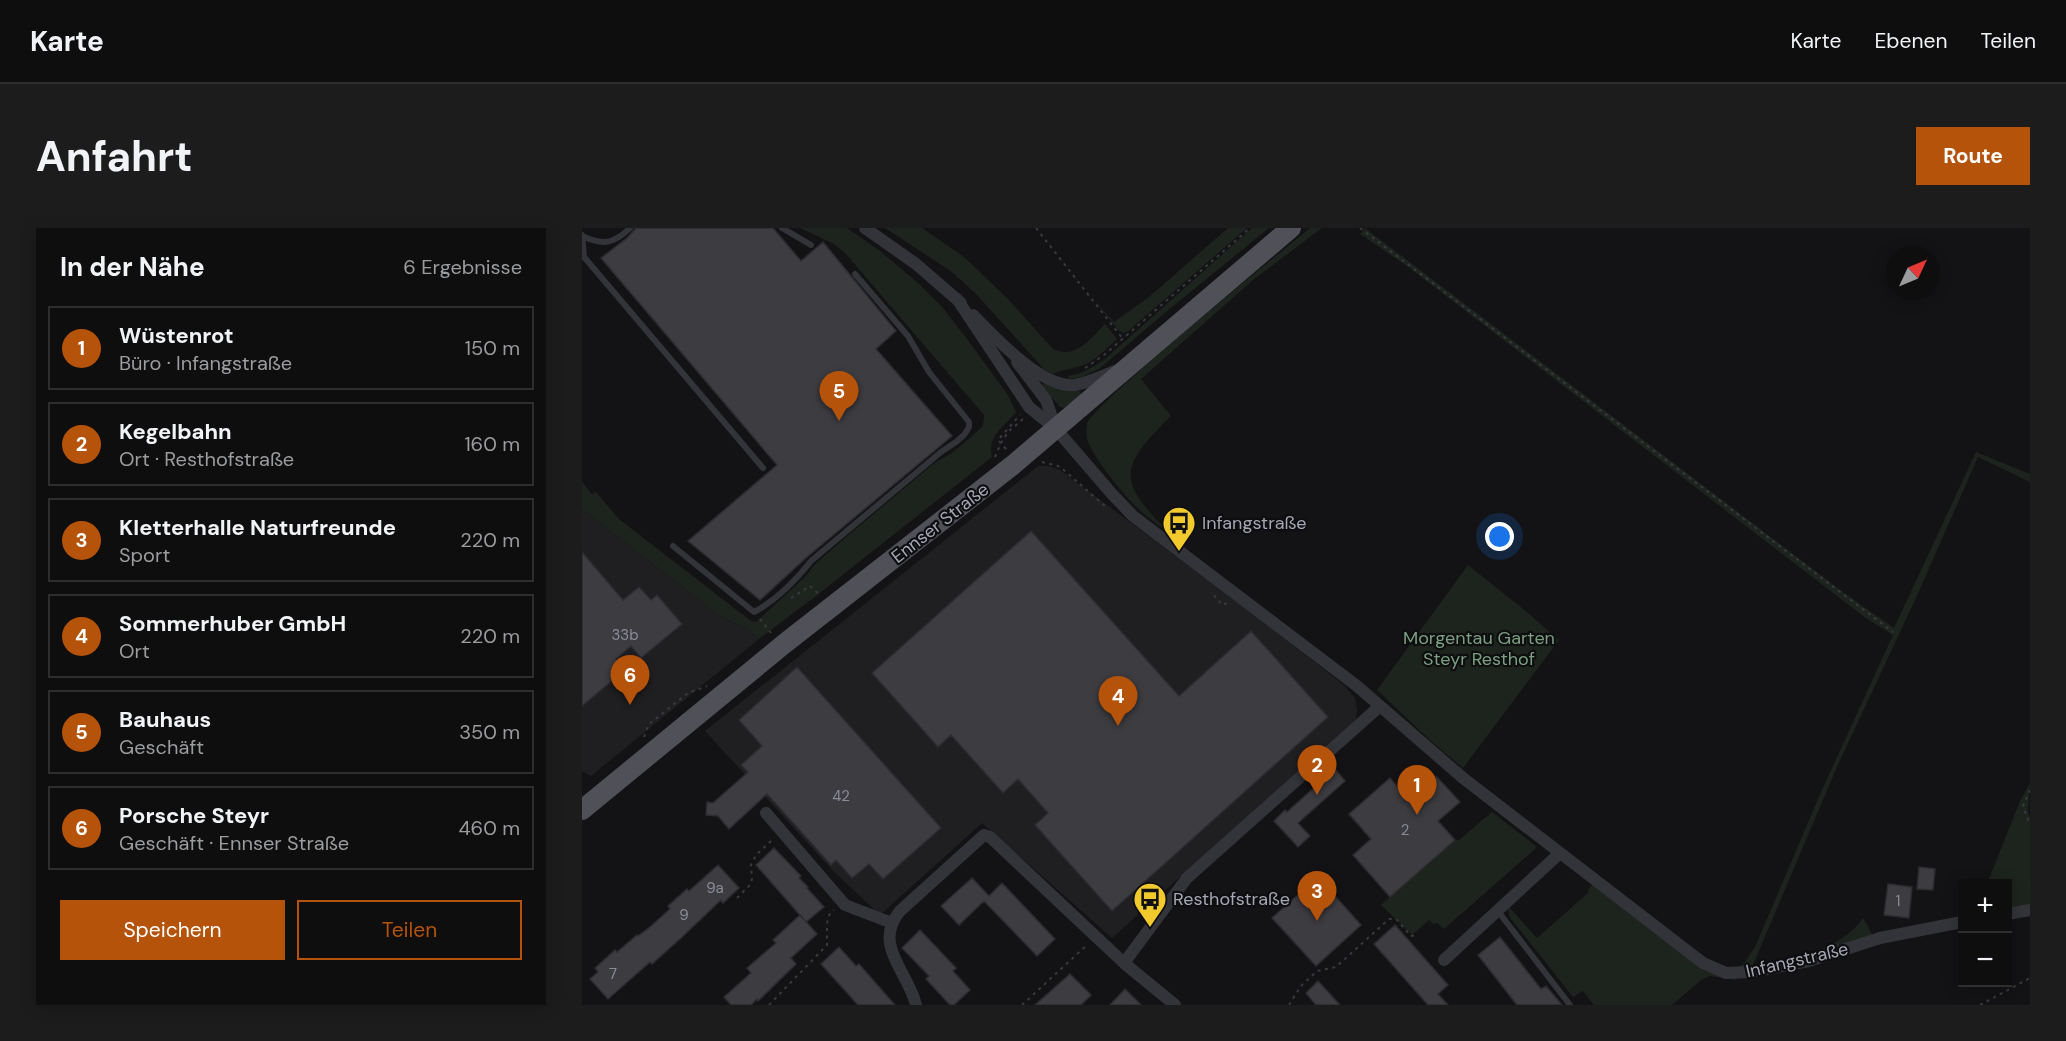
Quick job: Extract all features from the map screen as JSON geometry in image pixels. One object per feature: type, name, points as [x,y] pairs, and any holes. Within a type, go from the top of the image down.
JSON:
[{"type":"main road","name":"Ennser Straße","points":[[582,810],[784,644],[954,512],[1056,429],[1291,228]]},
{"type":"street","points":[[865,228],[916,264],[957,299],[1003,345],[1043,396],[1056,429]]},
{"type":"street","points":[[957,299],[1032,411],[1056,429]]},
{"type":"street","points":[[1003,345],[1043,376],[1066,384],[1082,383],[1126,367]]},
{"type":"street","name":"Infangstraße","points":[[1056,429],[1133,516],[1357,686],[1431,752],[1691,955],[1713,969],[1726,973],[1752,972],[1809,961],[1880,938],[1958,923]]},
{"type":"street","points":[[1124,963],[1187,878],[1380,706]]},
{"type":"street","points":[[766,813],[845,905],[892,923]]},
{"type":"street","points":[[916,1005],[912,991],[890,950],[889,939],[892,923],[900,911],[981,837],[986,835],[1124,963],[1175,1005]]},
{"type":"street","points":[[1444,960],[1560,853]]},
{"type":"street","points":[[2012,913],[2030,910]]},
{"type":"lane","points":[[630,228],[613,240],[599,243],[582,236],[584,256],[763,468]]},
{"type":"lane","points":[[782,228],[811,245]]},
{"type":"lane","points":[[673,546],[754,612],[763,607],[801,573],[811,561],[956,442],[969,427],[969,422],[929,372],[908,336],[855,274]]},
{"type":"lane","points":[[1497,910],[1570,1005]]},
{"type":"path","points":[[1036,228],[1123,339]]},
{"type":"path","points":[[1082,370],[1123,339],[1250,228]]},
{"type":"path","points":[[1360,228],[1893,632]]},
{"type":"path","points":[[994,459],[1008,432],[1032,411]]},
{"type":"path","points":[[1040,462],[1058,466],[1106,507]]},
{"type":"path","points":[[763,607],[776,608],[810,586],[820,595]]},
{"type":"path","points":[[1214,595],[1222,605],[1241,598]]},
{"type":"path","points":[[754,612],[771,633],[769,637]]},
{"type":"path","points":[[639,742],[650,724],[678,701],[688,693],[713,682]]},
{"type":"path","points":[[2030,790],[2023,806],[2030,825]]},
{"type":"path","points":[[737,898],[750,885],[751,865],[756,855],[782,832]]},
{"type":"path","points":[[769,1005],[827,945],[827,923],[830,913],[845,905]]},
{"type":"path","points":[[1289,1005],[1301,986],[1317,971],[1336,967],[1389,919],[1396,920],[1412,936],[1418,935]]},
{"type":"path","points":[[1022,1005],[1096,937]]},
{"type":"path","points":[[1980,1005],[2030,978]]},
{"type":"shaded area","points":[[1038,466],[1060,470],[1247,609],[1345,686],[1355,698],[1357,710],[1356,719],[1112,938],[982,823],[880,915],[832,870],[705,731]]},
{"type":"shaded area","points":[[582,509],[720,616],[747,629],[759,639],[591,776],[582,771]]},
{"type":"green space","points":[[800,228],[847,228],[879,250],[919,284],[943,308],[967,339],[1008,395],[1016,412],[994,437],[992,457],[759,639],[747,629],[720,616],[582,509],[582,482],[592,494],[596,492],[619,519],[751,621],[756,622],[807,575],[814,565],[852,532],[933,464],[953,452],[983,426],[984,415],[845,253],[834,244]]},
{"type":"green space","points":[[885,228],[922,228],[964,257],[1007,298],[1053,349],[1061,352],[1076,350],[1105,324],[1117,339],[1090,362],[1053,374],[1044,369],[977,295],[952,272]]},
{"type":"green space","points":[[1228,228],[1247,228],[1127,332],[1123,333],[1118,330],[1092,297],[1114,322],[1149,297]]},
{"type":"green space","points":[[1252,228],[1269,228],[1099,369],[1081,377],[1069,379],[1068,376],[1083,372],[1105,359]]},
{"type":"green space","points":[[1310,228],[1322,228],[1253,280],[1141,379],[1171,416],[1141,448],[1131,474],[1133,487],[1152,515],[1170,533],[1137,508],[1122,492],[1094,454],[1089,444],[1087,424],[1096,412],[1151,361]]},
{"type":"green space","points":[[1365,228],[1843,592],[1894,628],[1976,452],[2030,474],[2030,482],[1978,457],[1916,598],[1836,769],[1753,965],[1814,952],[1841,939],[1863,918],[1873,936],[1832,950],[1744,970],[1739,967],[1755,947],[1821,792],[1893,635],[1867,619],[1407,266],[1360,234]]},
{"type":"green space","points":[[1044,383],[1079,390],[1081,394],[1064,408],[1060,407],[1042,386]]},
{"type":"green space","name":"Morgentau Garten Steyr Resthof","points":[[1468,565],[1559,640],[1463,768],[1377,690]]},
{"type":"green space","points":[[2030,783],[2028,812],[2030,817],[2030,907],[2012,910],[2012,879],[1989,879],[2020,801]]},
{"type":"green space","points":[[1492,812],[1536,846],[1535,849],[1444,929],[1429,920],[1412,935],[1381,905],[1455,840],[1459,840]]},
{"type":"green space","points":[[1594,883],[1692,960],[1736,977],[1736,980],[1710,976],[1701,980],[1672,1005],[1594,1005],[1583,991],[1573,997],[1511,919],[1508,906],[1537,938],[1588,893]]},
{"type":"building","points":[[636,228],[773,228],[801,261],[823,242],[896,331],[876,349],[952,436],[807,557],[760,600],[688,541],[777,465],[601,258]]},
{"type":"building","points":[[1031,531],[1179,696],[1251,631],[1328,717],[1112,911],[1035,825],[1048,813],[1018,779],[1003,793],[951,735],[938,747],[872,673]]},
{"type":"building","points":[[582,552],[623,600],[639,587],[651,600],[657,595],[682,624],[641,658],[631,646],[616,659],[625,670],[582,706]]},
{"type":"building","points":[[797,667],[941,828],[883,879],[869,864],[852,878],[836,860],[831,865],[767,794],[729,829],[718,816],[706,815],[707,802],[713,803],[748,772],[741,765],[762,746],[739,720]]},
{"type":"building","points":[[1335,769],[1345,781],[1298,823],[1310,836],[1298,847],[1274,821]]},
{"type":"building","points":[[1436,776],[1460,802],[1438,821],[1455,840],[1390,897],[1353,855],[1371,839],[1349,814],[1390,778],[1409,800]]},
{"type":"building","points":[[774,848],[801,876],[799,878],[824,907],[806,922],[756,865]]},
{"type":"building","points":[[718,865],[739,888],[723,903],[721,900],[652,964],[650,962],[608,999],[590,979],[598,972],[595,968],[615,950],[617,952],[650,927],[670,909],[668,906]]},
{"type":"building","points":[[1919,867],[1935,869],[1933,890],[1917,889]]},
{"type":"building","points":[[1318,877],[1361,925],[1316,966],[1272,918]]},
{"type":"building","points":[[972,878],[989,896],[1002,883],[1055,939],[1037,956],[984,901],[959,925],[941,906]]},
{"type":"building","points":[[1888,884],[1912,887],[1909,918],[1884,915]]},
{"type":"building","points":[[800,915],[817,934],[791,958],[796,964],[758,1001],[757,999],[751,1005],[731,1005],[724,997],[751,973],[747,968],[776,943],[773,940]]},
{"type":"building","points":[[1395,925],[1448,985],[1438,994],[1448,1005],[1428,1005],[1374,944]]},
{"type":"building","points":[[920,930],[956,968],[953,971],[970,990],[954,1005],[950,1005],[926,979],[929,976],[902,948]]},
{"type":"building","points":[[1500,937],[1541,989],[1546,986],[1562,1005],[1517,1005],[1478,955]]},
{"type":"building","points":[[839,947],[856,966],[859,964],[895,1005],[858,1005],[821,964]]},
{"type":"building","points":[[1070,974],[1091,995],[1081,1005],[1035,1005]]},
{"type":"building","points":[[1318,981],[1340,1005],[1316,1005],[1306,993]]},
{"type":"building","points":[[1125,989],[1141,1005],[1110,1005]]},
{"type":"place","name":"Bauhaus","points":[[839,421]]},
{"type":"place","name":"Infangstraße","points":[[1179,552]]},
{"type":"place","name":"Porsche Steyr","points":[[630,705]]},
{"type":"place","name":"Sommerhuber GmbH","points":[[1118,726]]},
{"type":"place","name":"Kegelbahn","points":[[1317,795]]},
{"type":"place","name":"Wüstenrot","points":[[1417,815]]},
{"type":"place","name":"Kletterhalle Naturfreunde","points":[[1317,921]]},
{"type":"place","name":"Resthofstraße","points":[[1150,928]]}]
